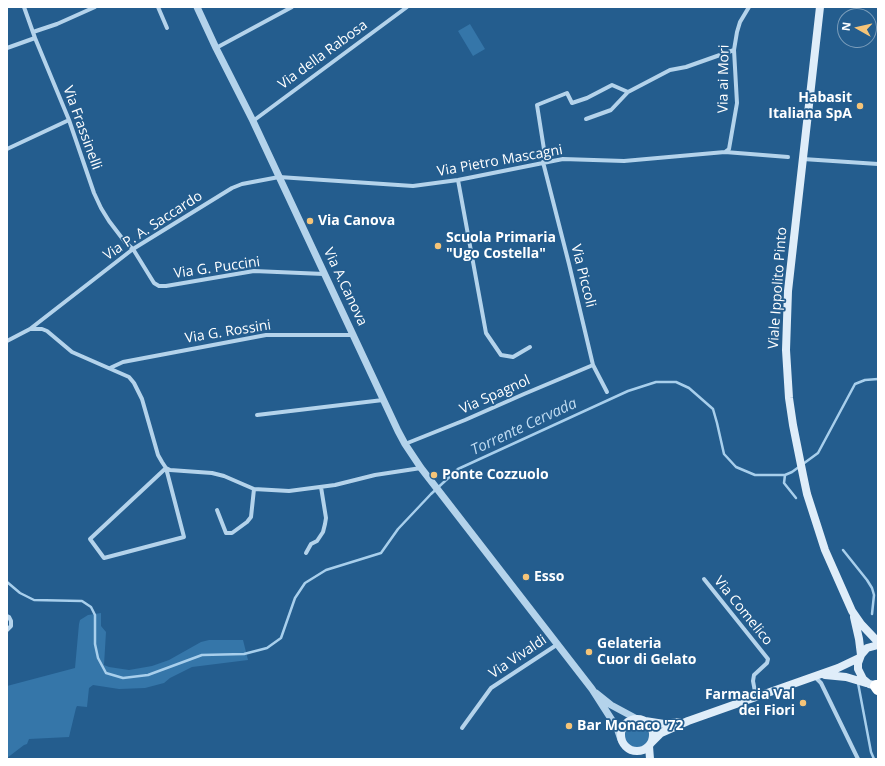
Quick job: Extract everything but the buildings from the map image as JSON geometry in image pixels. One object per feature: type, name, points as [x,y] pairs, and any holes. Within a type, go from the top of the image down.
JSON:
[{"type":"main road","name":"Viale Ippolito Pinto","points":[[820,7],[790,271],[786,350],[789,398],[798,456],[807,494],[825,550],[852,611],[859,639],[860,657],[858,669],[860,675],[875,686]]},
{"type":"main road","name":"Viale Ippolito Pinto","points":[[852,611],[861,624],[878,643]]},
{"type":"main road","points":[[630,750],[639,752],[643,751],[661,732],[688,721],[838,668],[860,657],[867,648],[878,643]]},
{"type":"main road","points":[[814,676],[837,675],[875,686]]},
{"type":"main road","points":[[639,759],[624,746],[621,740],[621,730],[627,722],[636,719],[664,724],[688,721]]},
{"type":"main road","points":[[645,721],[652,728],[653,733],[650,745],[650,759]]},
{"type":"street","name":"Via Frassinelli","points":[[24,7],[35,38],[69,120],[94,193],[109,221],[125,242],[133,249]]},
{"type":"street","points":[[33,32],[57,24],[95,7]]},
{"type":"street","points":[[158,7],[167,28]]},
{"type":"street","name":"Via A.Canova","points":[[197,7],[253,121],[405,444],[592,690]]},
{"type":"street","points":[[216,48],[292,7]]},
{"type":"street","name":"Via della Rabosa","points":[[253,121],[407,7]]},
{"type":"street","name":"Via ai Mori","points":[[725,152],[729,149],[737,103],[734,50],[740,22],[749,7]]},
{"type":"street","points":[[7,48],[35,38]]},
{"type":"street","points":[[586,119],[611,110],[628,92],[670,70],[686,67],[734,50]]},
{"type":"street","name":"Via Piccoli","points":[[607,392],[593,365],[545,162],[537,105],[567,93],[572,103],[587,98],[612,85],[628,92]]},
{"type":"street","points":[[7,149],[69,120]]},
{"type":"street","name":"Via Pietro Mascagni","points":[[279,178],[405,186],[458,180],[545,162],[576,158],[624,161],[725,152],[788,157]]},
{"type":"street","points":[[802,159],[878,164]]},
{"type":"street","name":"Via P. A. Saccardo","points":[[7,341],[30,329],[133,249],[232,188],[242,184],[279,178]]},
{"type":"street","points":[[458,180],[486,332],[501,354],[513,357],[530,347]]},
{"type":"street","name":"Via G. Puccini","points":[[133,249],[154,283],[159,286],[254,271],[324,274]]},
{"type":"street","points":[[30,329],[44,329],[72,352],[126,375],[134,383],[145,409],[158,454],[166,468],[184,538],[104,558],[90,539],[166,468]]},
{"type":"street","name":"Via G. Rossini","points":[[110,368],[123,362],[266,335],[353,335]]},
{"type":"street","name":"Via Spagnol","points":[[405,444],[593,365]]},
{"type":"street","points":[[257,415],[383,400]]},
{"type":"street","points":[[166,468],[216,474],[254,489],[288,491],[321,487],[375,475],[422,468]]},
{"type":"street","points":[[306,553],[311,544],[317,541],[323,532],[325,524],[326,518],[321,487]]},
{"type":"street","points":[[217,510],[226,533],[232,533],[247,522],[251,517],[254,489]]},
{"type":"street","name":"Via Comelico","points":[[704,579],[768,659],[767,663],[754,675],[752,681],[756,697]]},
{"type":"street","points":[[7,616],[11,621],[11,626],[7,630]]},
{"type":"street","name":"Via Vivaldi","points":[[462,728],[491,688],[558,644]]},
{"type":"street","points":[[814,676],[821,683],[858,759]]},
{"type":"street","points":[[592,690],[611,705],[636,719]]},
{"type":"street","points":[[592,690],[617,728],[621,740]]},
{"type":"shaded area","points":[[470,24],[485,49],[473,56],[458,31]]},
{"type":"shaded area","points":[[101,613],[101,626],[106,632],[104,665],[109,667],[129,670],[152,666],[169,660],[201,642],[209,640],[243,640],[248,660],[192,667],[170,678],[164,683],[145,688],[119,689],[93,685],[89,688],[87,707],[77,706],[76,708],[69,737],[29,739],[27,744],[7,758],[7,686],[75,668],[80,620],[88,615]]},
{"type":"shaded area","points":[[637,724],[645,728],[649,736],[645,744],[637,748],[629,744],[625,736],[629,728]]},
{"type":"waterway","name":"Torrente Cervada","points":[[7,582],[20,593],[34,600],[82,601],[91,607],[95,615],[95,644],[98,658],[106,673],[123,678],[148,675],[202,655],[244,654],[267,648],[281,638],[295,598],[305,583],[326,570],[381,553],[398,529],[431,494],[458,469],[628,391],[656,382],[676,382],[689,388],[713,409],[724,454],[736,467],[755,475],[785,475],[792,472],[818,453],[855,384],[865,380],[878,379]]},
{"type":"waterway","points":[[785,475],[784,483],[796,498]]},
{"type":"waterway","points":[[843,550],[872,588],[874,595],[872,614]]},
{"type":"waterway","points":[[858,683],[871,752],[874,759]]},
{"type":"place","name":"Habasit Italiana SpA","points":[[860,106]]},
{"type":"place","name":"Via Canova","points":[[310,221]]},
{"type":"place","name":"Scuola Primaria \"Ugo Costella\"","points":[[438,246]]},
{"type":"place","name":"Ponte Cozzuolo","points":[[434,475]]},
{"type":"place","name":"Esso","points":[[526,577]]},
{"type":"place","name":"Gelateria Cuor di Gelato","points":[[589,652]]},
{"type":"place","name":"Farmacia Val dei Fiori","points":[[803,703]]},
{"type":"place","name":"Bar Monaco '72","points":[[569,726]]}]
